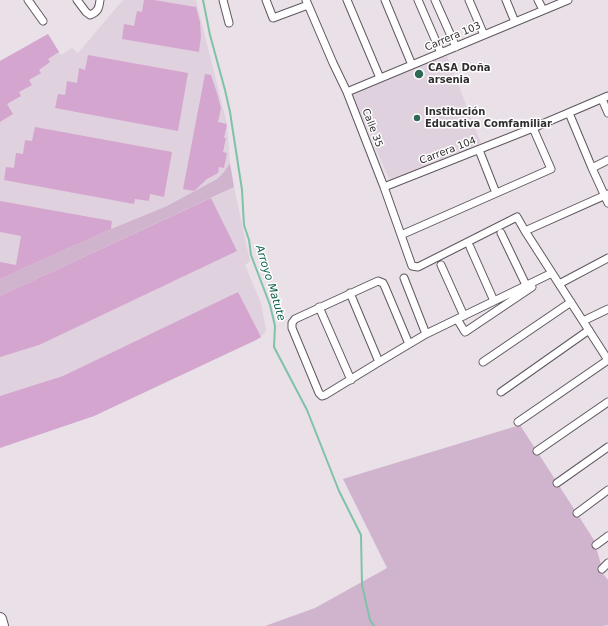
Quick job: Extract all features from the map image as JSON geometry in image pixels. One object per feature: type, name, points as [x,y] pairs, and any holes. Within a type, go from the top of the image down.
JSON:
[{"type":"highway","points":[[0,619],[2,626]]},
{"type":"street","points":[[28,0],[43,21]]},
{"type":"street","points":[[77,0],[90,15],[95,13],[100,0]]},
{"type":"street","points":[[223,0],[229,23]]},
{"type":"street","points":[[266,0],[273,18],[307,2]]},
{"type":"street","points":[[347,0],[380,78]]},
{"type":"street","points":[[385,0],[412,65]]},
{"type":"street","points":[[418,0],[441,53]]},
{"type":"street","points":[[435,0],[456,47]]},
{"type":"street","points":[[469,0],[484,35]]},
{"type":"street","points":[[506,0],[515,22]]},
{"type":"street","points":[[538,0],[543,10]]},
{"type":"street","name":"Carrera 103","points":[[347,92],[566,0]]},
{"type":"street","name":"Calle 35","points":[[307,2],[347,92],[384,187],[412,266],[418,267],[517,217],[524,231]]},
{"type":"street","points":[[605,98],[608,113]]},
{"type":"street","name":"Carrera 104","points":[[384,187],[605,98]]},
{"type":"street","points":[[569,113],[592,168],[606,195],[608,203]]},
{"type":"street","points":[[401,235],[551,169],[533,128]]},
{"type":"street","points":[[479,150],[496,193]]},
{"type":"street","points":[[592,168],[608,160]]},
{"type":"street","points":[[518,422],[607,358],[524,231],[606,195]]},
{"type":"street","points":[[501,233],[526,285]]},
{"type":"street","points":[[470,247],[494,300]]},
{"type":"street","points":[[559,284],[608,258]]},
{"type":"street","points":[[441,265],[461,317],[465,332],[552,273]]},
{"type":"street","points":[[409,344],[383,283],[378,281],[294,319],[292,323],[292,328],[319,394],[322,396],[426,334],[552,273]]},
{"type":"street","points":[[404,278],[426,334]]},
{"type":"street","points":[[350,293],[379,362]]},
{"type":"street","points":[[483,362],[571,302]]},
{"type":"street","points":[[319,307],[351,380]]},
{"type":"street","points":[[584,321],[608,309]]},
{"type":"street","points":[[501,392],[589,330]]},
{"type":"street","points":[[537,451],[608,402]]},
{"type":"street","points":[[557,483],[608,447]]},
{"type":"street","points":[[577,513],[608,490]]},
{"type":"street","points":[[596,545],[608,536]]},
{"type":"street","points":[[602,569],[608,563]]},
{"type":"shaded area","points":[[123,0],[196,0],[227,124],[230,163],[217,179],[167,206],[111,229],[0,279],[0,61],[48,34],[61,55],[72,48],[78,53]]},
{"type":"shaded area","name":"Institución Educativa Comfamiliar","points":[[447,56],[481,143],[390,181],[351,93]]},
{"type":"shaded area","points":[[230,163],[234,187],[0,296],[0,279],[111,229],[167,206],[217,179]]},
{"type":"shaded area","points":[[234,187],[250,261],[245,265],[261,303],[266,330],[265,333],[256,340],[94,416],[0,447],[0,296]]},
{"type":"shaded area","points":[[520,425],[594,540],[604,575],[608,580],[608,625],[265,626],[315,608],[387,568],[343,479]]},
{"type":"building","points":[[144,0],[154,0],[196,7],[200,22],[201,36],[199,52],[122,39],[124,24],[134,26],[137,11],[142,12]]},
{"type":"building","points":[[48,34],[59,52],[48,59],[50,62],[39,70],[41,73],[29,80],[32,85],[19,92],[21,96],[7,104],[13,114],[0,122],[0,61]]},
{"type":"building","points":[[88,55],[188,73],[178,131],[55,108],[58,94],[65,95],[67,81],[77,83],[79,68],[85,70]]},
{"type":"building","points":[[205,74],[211,75],[217,93],[221,108],[218,122],[227,124],[223,152],[227,153],[224,168],[219,167],[218,173],[207,179],[194,191],[183,189]]},
{"type":"building","points":[[35,127],[172,152],[164,197],[150,194],[149,201],[135,199],[134,204],[4,180],[6,167],[14,168],[16,153],[23,154],[25,140],[32,141]]},
{"type":"building","points":[[211,198],[237,251],[39,345],[0,357],[0,296]]},
{"type":"building","points":[[0,201],[112,221],[111,229],[0,279],[0,262],[16,265],[21,236],[0,232]]},
{"type":"building","points":[[238,292],[261,337],[94,416],[0,448],[0,396],[63,376]]},
{"type":"waterway","name":"Arroyo Matute","points":[[203,0],[210,35],[230,112],[242,190],[244,225],[249,240],[251,255],[270,305],[275,326],[274,347],[307,410],[339,491],[361,535],[362,585],[370,620],[374,626]]},
{"type":"place","name":"CASA Doña arsenia","points":[[419,74]]},
{"type":"place","name":"Institución Educativa Comfamiliar","points":[[417,118]]}]
